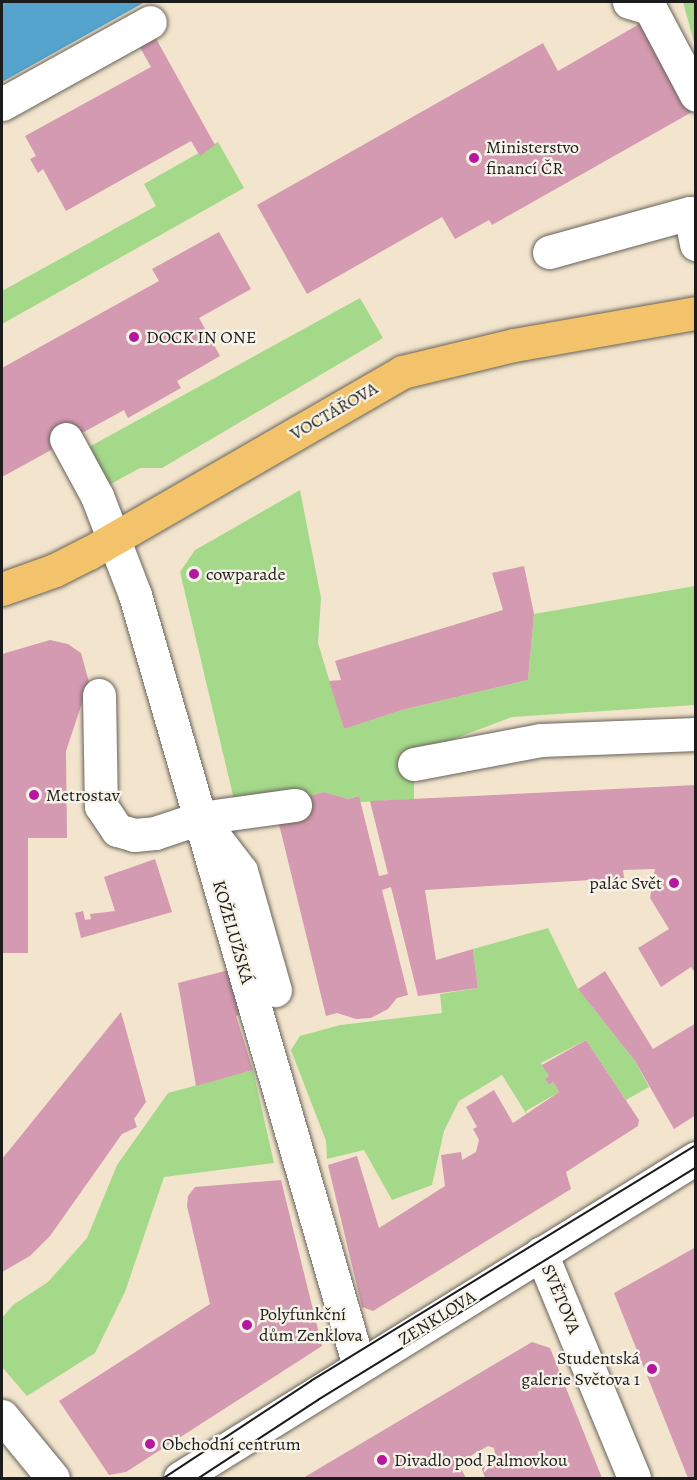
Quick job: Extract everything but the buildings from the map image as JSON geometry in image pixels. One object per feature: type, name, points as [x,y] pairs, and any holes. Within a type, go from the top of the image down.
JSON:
[{"type":"main road","name":"VOCTÁŘOVA","points":[[2,589],[55,570],[115,539],[402,372],[514,345],[696,313]]},
{"type":"street","points":[[643,4],[696,95]]},
{"type":"street","points":[[2,104],[150,22]]},
{"type":"street","points":[[549,252],[694,216]]},
{"type":"street","name":"KOŽELUŽSKÁ","points":[[66,439],[115,539],[200,818],[359,1366]]},
{"type":"street","points":[[99,695],[101,806],[117,830],[134,835],[155,833],[200,818],[295,805]]},
{"type":"street","points":[[414,764],[541,740],[696,734]]},
{"type":"street","points":[[200,818],[241,871],[275,990]]},
{"type":"street","name":"ZENKLOVA","points":[[196,1474],[359,1366],[696,1158]]},
{"type":"street","name":"SVĚTOVA","points":[[541,1253],[634,1479]]},
{"type":"street","points":[[2,1416],[53,1479]]},
{"type":"green space","points":[[683,2],[695,2],[695,46]]},
{"type":"green space","points":[[218,142],[244,188],[2,324],[2,291],[156,206],[144,184]]},
{"type":"green space","points":[[360,298],[383,338],[162,468],[140,468],[109,485],[89,447]]},
{"type":"green space","points":[[300,490],[321,598],[318,643],[344,729],[402,710],[528,680],[534,614],[695,586],[695,705],[512,717],[414,754],[414,799],[360,802],[358,796],[348,799],[324,792],[301,799],[236,808],[180,572],[195,550]]},
{"type":"green space","points":[[548,928],[578,989],[635,1061],[649,1087],[626,1100],[586,1040],[541,1063],[549,1076],[545,1079],[549,1085],[553,1082],[559,1092],[526,1111],[527,1115],[502,1075],[459,1101],[444,1131],[432,1185],[392,1200],[364,1150],[327,1159],[326,1141],[291,1050],[300,1036],[340,1025],[442,1013],[440,994],[478,988],[473,949]]},
{"type":"green space","points":[[253,1070],[274,1163],[164,1177],[125,1292],[95,1353],[27,1396],[2,1367],[2,1318],[13,1305],[48,1282],[87,1238],[117,1165],[168,1093]]},
{"type":"water","points":[[2,2],[145,2],[2,82]]},
{"type":"tram line","points":[[164,1478],[311,1381],[696,1145]]},
{"type":"tram line","points":[[199,1478],[318,1400],[696,1167]]},
{"type":"place","name":"Ministerstvo financí ČR","points":[[474,158]]},
{"type":"place","name":"DOCK IN ONE","points":[[134,337]]},
{"type":"place","name":"cowparade","points":[[194,574]]},
{"type":"place","name":"Metrostav","points":[[34,795]]},
{"type":"place","name":"palác Svět","points":[[674,883]]},
{"type":"place","name":"Polyfunkční dům Zenklova","points":[[247,1325]]},
{"type":"place","name":"Studentská galerie Světova 1","points":[[652,1369]]},
{"type":"place","name":"Obchodní centrum","points":[[150,1444]]},
{"type":"place","name":"Divadlo pod Palmovkou","points":[[382,1460]]}]
